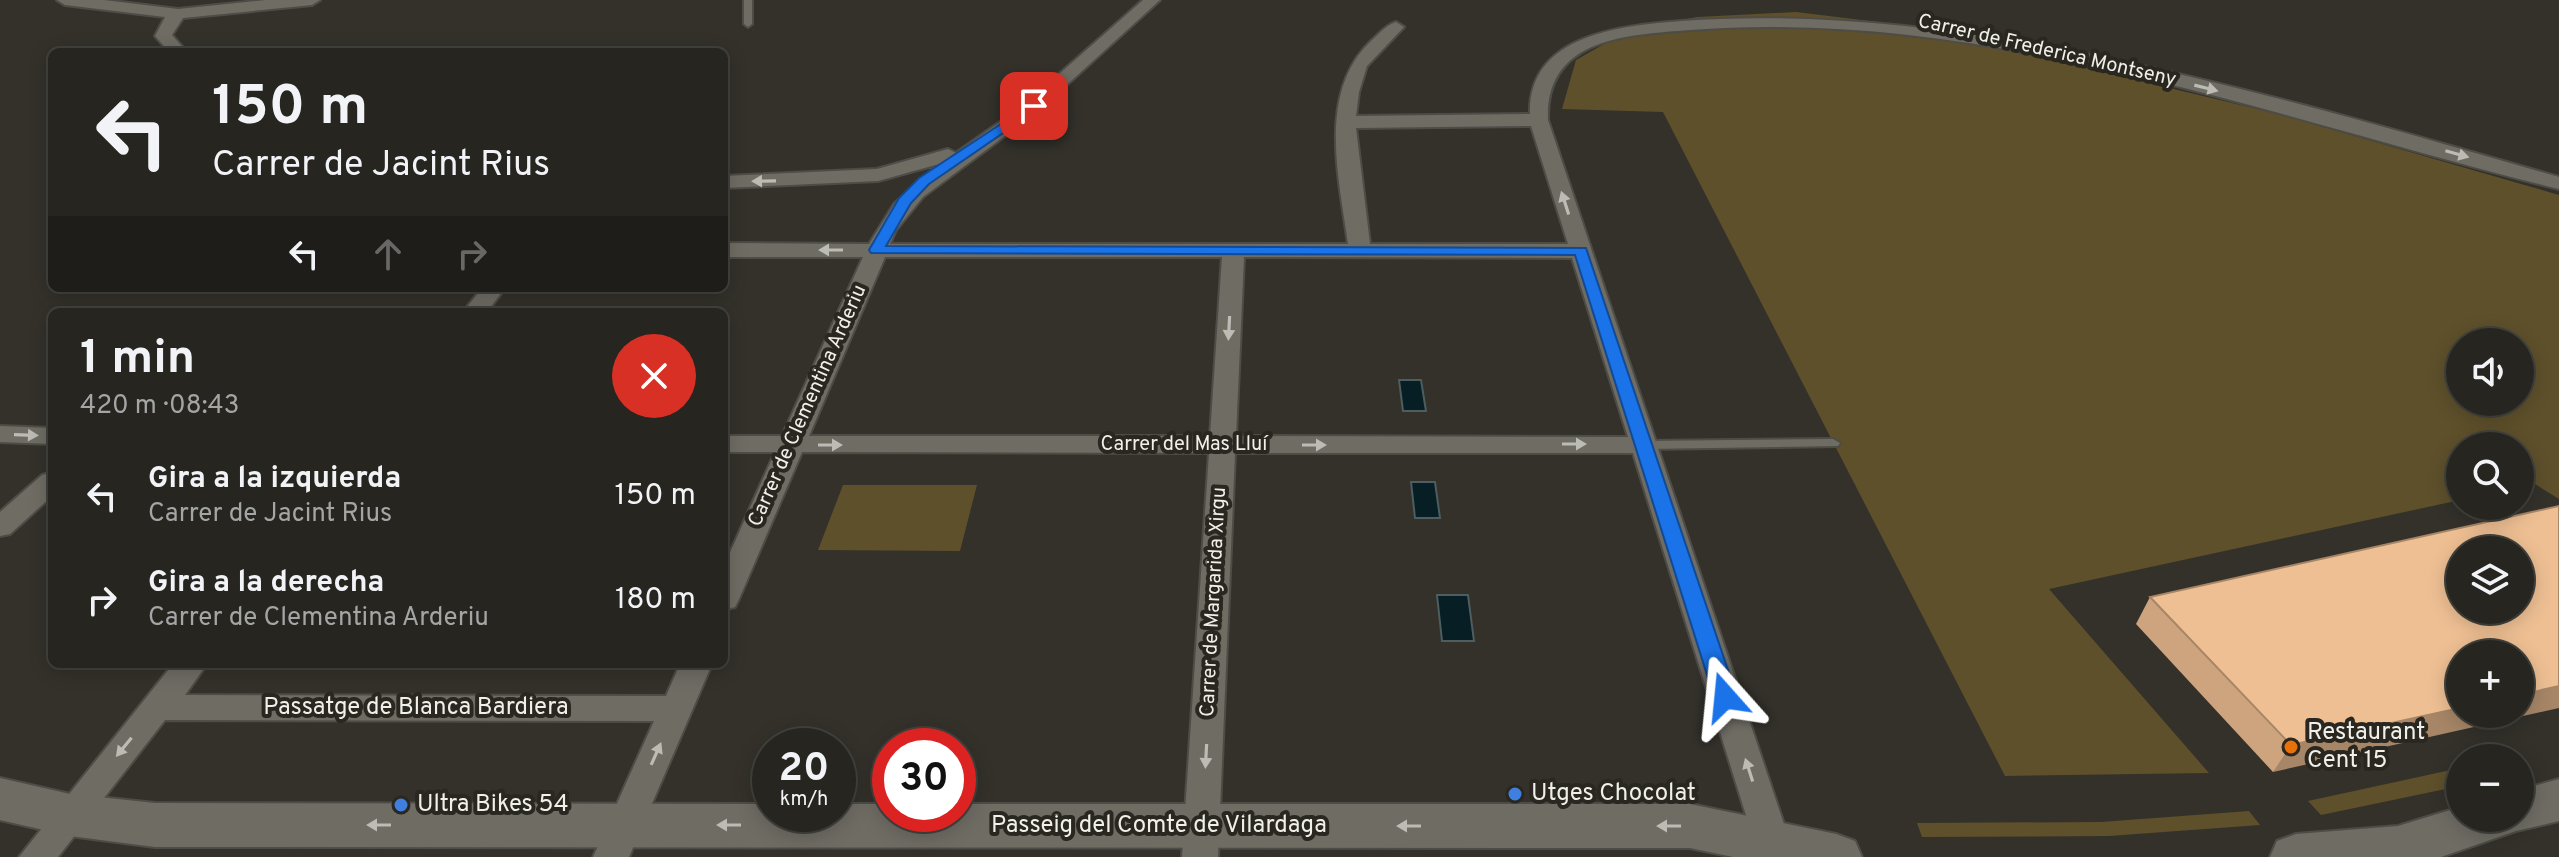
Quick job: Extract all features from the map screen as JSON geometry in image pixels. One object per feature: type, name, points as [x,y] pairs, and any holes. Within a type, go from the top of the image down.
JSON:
[{"type":"street","points":[[65,0],[178,14],[312,0]]},
{"type":"street","name":"Carrer de Clementina Arderiu","points":[[728,590],[876,250],[905,201],[924,181],[1034,106],[1152,0]]},
{"type":"street","name":"Carrer de Frederica Montseny","points":[[1775,850],[1539,120],[1540,85],[1568,53],[1603,33],[1654,16],[1706,8],[1812,7],[1918,21],[2075,56],[2378,132],[2559,183]]},
{"type":"street","points":[[174,48],[163,36],[165,27],[178,14]]},
{"type":"street","points":[[1360,250],[1351,185],[1349,122],[1356,72],[1396,27]]},
{"type":"street","points":[[1349,122],[1539,120]]},
{"type":"street","points":[[728,182],[878,175],[978,145]]},
{"type":"street","points":[[728,250],[1581,251]]},
{"type":"street","name":"Carrer de Margarida Xirgu","points":[[1201,841],[1233,250]]},
{"type":"street","points":[[478,308],[491,292]]},
{"type":"street","points":[[0,434],[48,436]]},
{"type":"street","name":"Carrer del Mas Lluí","points":[[728,444],[1644,445]]},
{"type":"street","points":[[0,527],[48,485]]},
{"type":"street","points":[[37,857],[188,668]]},
{"type":"street","points":[[618,841],[694,668]]},
{"type":"street","name":"Passatge de Blanca Bardiera","points":[[156,707],[676,709]]},
{"type":"street","name":"Passeig del Comte de Vilardaga","points":[[0,799],[70,815],[155,825],[618,841],[1201,841],[1690,826],[1775,850],[1836,857]]},
{"type":"street","points":[[2534,807],[2559,800]]},
{"type":"street","points":[[2296,857],[2398,848],[2451,832]]},
{"type":"lane","points":[[748,0],[748,24]]},
{"type":"lane","points":[[1644,445],[1833,443]]},
{"type":"shaded area","points":[[1796,12],[1911,26],[2278,114],[2559,195],[2559,499],[2534,484],[2534,432],[2446,432],[2446,503],[2049,589],[2209,773],[2005,776],[1663,112],[1562,109],[1576,60],[1627,31],[1697,17]]},
{"type":"shaded area","points":[[843,485],[977,485],[960,551],[818,550]]},
{"type":"shaded area","points":[[2446,771],[2446,789],[2321,815],[2308,801]]},
{"type":"shaded area","points":[[2249,811],[2260,825],[2109,836],[1922,837],[1917,823],[2101,822]]},
{"type":"water","points":[[1399,380],[1421,380],[1426,411],[1403,411]]},
{"type":"water","points":[[1411,482],[1435,482],[1440,518],[1415,518]]},
{"type":"water","points":[[1437,595],[1468,595],[1474,641],[1442,641]]},
{"type":"building","points":[[2559,506],[2559,686],[2534,692],[2534,640],[2446,640],[2446,711],[2291,745],[2150,597],[2496,520],[2534,520],[2534,512]]},
{"type":"place","name":"Restaurant Cent 15","points":[[2291,747]]},
{"type":"place","name":"Utges Chocolat","points":[[1515,794]]},
{"type":"place","name":"Ultra Bikes 54","points":[[401,805]]},
{"type":"route","points":[[1034,106],[1008,127],[924,181],[905,201],[876,250],[1581,251],[1725,697]]}]
